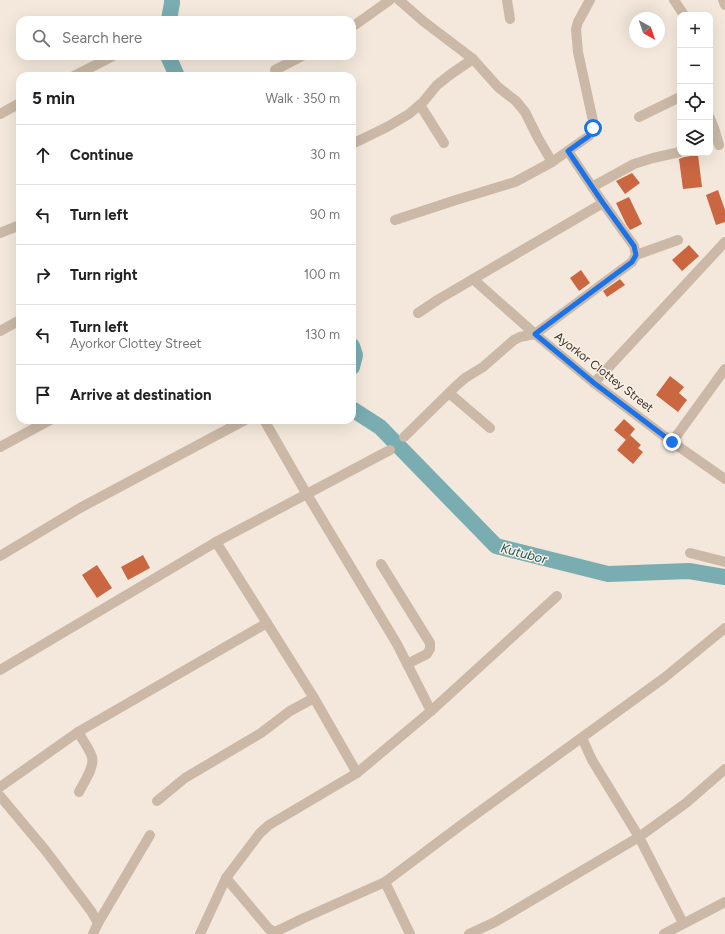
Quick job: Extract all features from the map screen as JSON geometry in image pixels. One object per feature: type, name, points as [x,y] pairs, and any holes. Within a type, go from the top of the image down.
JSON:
[{"type":"street","points":[[356,24],[390,0]]},
{"type":"street","points":[[399,0],[423,21],[473,59],[498,87],[516,101],[525,112],[552,162]]},
{"type":"street","points":[[507,0],[510,19]]},
{"type":"street","points":[[395,220],[515,182],[552,162],[589,136],[593,128],[593,121],[578,52],[576,29],[578,22],[590,0]]},
{"type":"street","points":[[674,0],[682,12]]},
{"type":"street","points":[[723,0],[725,5]]},
{"type":"street","points":[[356,142],[409,114],[423,102],[437,85],[473,59]]},
{"type":"street","points":[[82,72],[105,60]]},
{"type":"street","points":[[275,70],[294,60]]},
{"type":"street","points":[[639,117],[677,98]]},
{"type":"street","points":[[420,104],[444,143]]},
{"type":"street","points":[[0,114],[16,105]]},
{"type":"street","points":[[711,120],[718,147]]},
{"type":"street","points":[[568,151],[634,246],[636,255]]},
{"type":"street","points":[[592,187],[634,164],[677,153]]},
{"type":"street","points":[[418,313],[439,299],[603,203]]},
{"type":"street","points":[[0,233],[16,227]]},
{"type":"street","points":[[404,438],[449,392],[465,378],[483,367],[514,340],[520,336],[535,334],[632,262],[636,255],[678,240]]},
{"type":"street","points":[[594,383],[725,242]]},
{"type":"street","name":"Ayorkor Clottey Street","points":[[473,279],[535,334],[594,383],[672,442],[725,479]]},
{"type":"street","points":[[0,332],[16,322]]},
{"type":"street","points":[[672,442],[725,369]]},
{"type":"street","points":[[449,392],[490,428]]},
{"type":"street","points":[[0,447],[43,424]]},
{"type":"street","points":[[0,556],[80,508],[238,424]]},
{"type":"street","points":[[266,424],[397,644],[431,711]]},
{"type":"street","points":[[0,670],[216,542],[390,450]]},
{"type":"street","points":[[216,542],[314,698],[357,773]]},
{"type":"street","points":[[690,553],[725,562]]},
{"type":"street","points":[[382,564],[430,643],[430,649],[427,654],[407,664]]},
{"type":"street","points":[[200,934],[226,878],[260,834],[269,825],[357,773],[431,711],[557,596]]},
{"type":"street","points":[[0,787],[78,732],[267,623]]},
{"type":"street","points":[[226,878],[269,929],[273,931],[277,931],[384,882],[664,678],[725,628]]},
{"type":"street","points":[[157,801],[185,778],[261,733],[290,711],[314,698]]},
{"type":"street","points":[[78,732],[92,756],[93,762],[79,792]]},
{"type":"street","points":[[582,738],[592,760],[639,837],[684,923]]},
{"type":"street","points":[[468,934],[495,922],[639,837],[686,803],[725,769]]},
{"type":"street","points":[[0,796],[46,851],[98,923]]},
{"type":"street","points":[[93,934],[150,835]]},
{"type":"street","points":[[384,882],[410,934]]},
{"type":"street","points":[[664,934],[725,902]]},
{"type":"building","points":[[698,156],[702,187],[683,189],[679,159],[684,157]]},
{"type":"building","points":[[632,173],[640,183],[625,194],[616,181]]},
{"type":"building","points":[[718,190],[725,210],[725,222],[716,225],[706,195]]},
{"type":"building","points":[[629,197],[642,224],[630,230],[616,203]]},
{"type":"building","points":[[689,245],[699,256],[682,271],[672,260]]},
{"type":"building","points":[[581,270],[590,283],[579,291],[570,278]]},
{"type":"building","points":[[620,279],[625,285],[607,297],[603,291]]},
{"type":"building","points":[[670,376],[684,387],[679,393],[687,400],[678,412],[656,395]]},
{"type":"building","points":[[624,419],[635,429],[626,440],[614,430]]},
{"type":"building","points":[[630,435],[641,445],[638,448],[643,452],[633,464],[617,450]]},
{"type":"building","points":[[143,555],[150,568],[128,580],[121,567]]},
{"type":"building","points":[[97,565],[112,588],[97,598],[82,575]]},
{"type":"waterway","name":"Kutubor","points":[[170,16],[172,0]]},
{"type":"waterway","name":"Kutubor","points":[[170,60],[175,72]]},
{"type":"waterway","name":"Kutubor","points":[[356,412],[380,427],[496,546],[608,574],[689,571],[725,577]]},
{"type":"route","points":[[593,128],[589,136],[568,151],[634,246],[636,255],[632,262],[535,334],[594,383],[672,442]]}]
